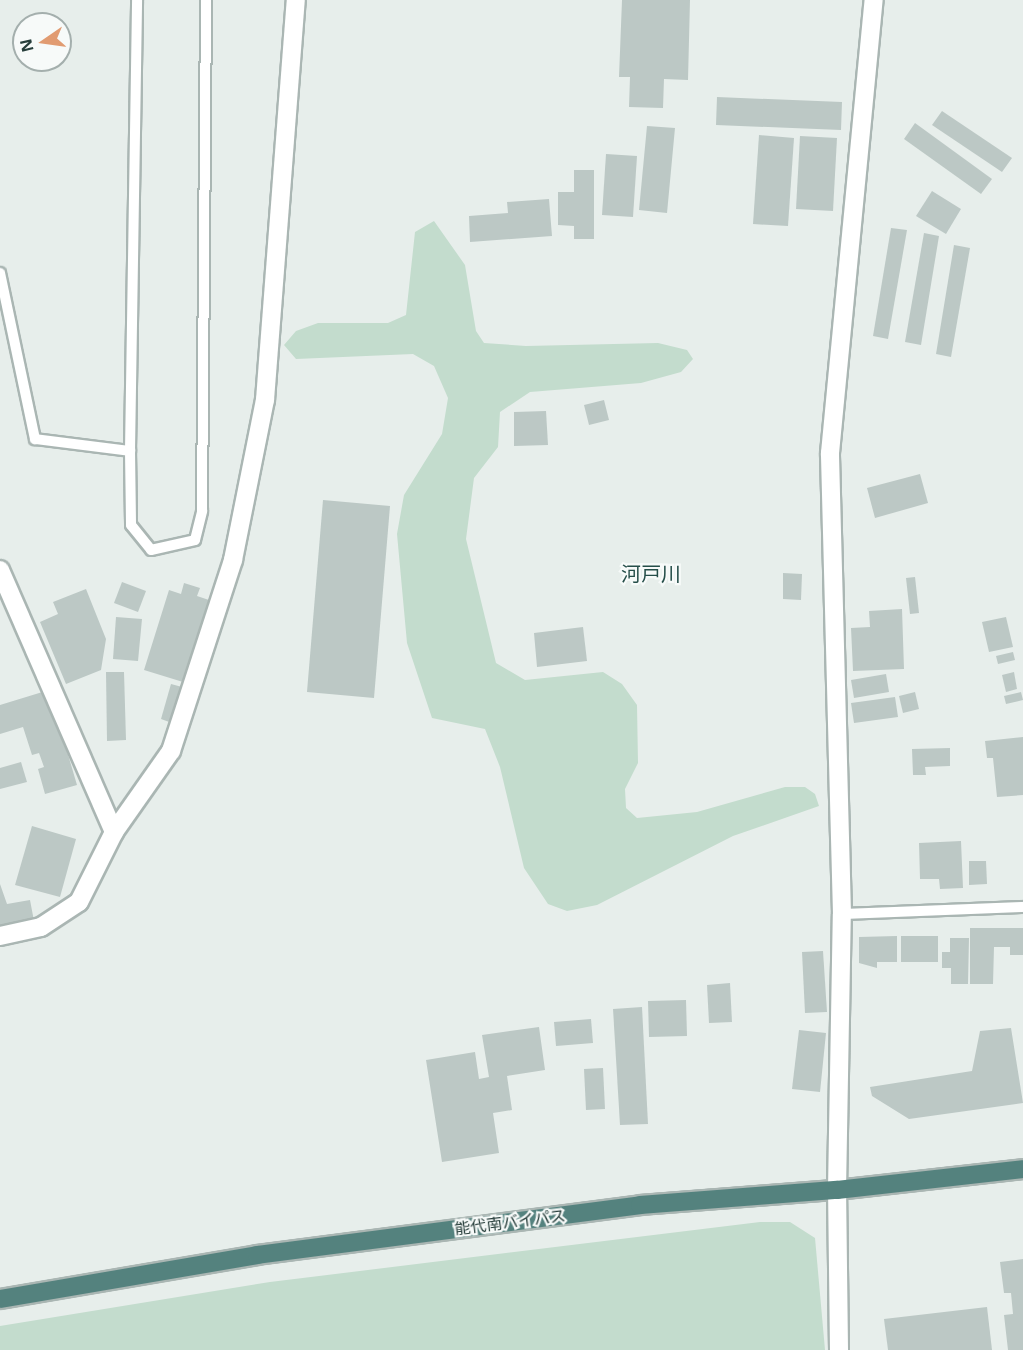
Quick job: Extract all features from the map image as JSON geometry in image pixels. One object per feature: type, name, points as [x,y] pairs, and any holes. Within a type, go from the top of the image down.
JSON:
[{"type":"highway","name":"能代南バイパス","points":[[0,1299],[257,1255],[640,1205],[837,1190],[1023,1169]]},
{"type":"street","points":[[0,936],[41,927],[79,902],[114,832],[171,751],[232,560],[265,400],[296,0]]},
{"type":"street","points":[[839,1350],[837,1190],[842,914],[830,453],[874,0]]},
{"type":"street","points":[[0,570],[114,832]]},
{"type":"lane","points":[[137,0],[130,452],[131,525],[151,550],[195,540],[202,511],[206,0]]},
{"type":"lane","points":[[0,273],[35,438],[130,452]]},
{"type":"lane","points":[[842,914],[1023,907]]},
{"type":"green space","points":[[434,221],[465,265],[476,331],[484,343],[526,346],[658,343],[687,350],[693,359],[681,372],[641,383],[530,392],[500,412],[498,447],[474,478],[466,539],[496,663],[525,680],[603,672],[622,684],[637,705],[638,763],[625,789],[626,808],[637,818],[697,812],[785,787],[805,787],[815,794],[819,806],[733,836],[597,905],[567,911],[548,904],[524,868],[500,767],[485,729],[432,718],[407,643],[397,534],[404,495],[442,434],[448,398],[434,366],[413,354],[296,359],[284,345],[296,331],[318,323],[388,323],[406,315],[415,232]]},
{"type":"green space","points":[[760,1222],[790,1222],[815,1238],[825,1350],[0,1350],[0,1326],[270,1282]]},
{"type":"building","points":[[622,0],[690,0],[688,80],[664,79],[663,108],[629,107],[630,77],[619,77]]},
{"type":"building","points":[[717,97],[842,102],[841,130],[716,125]]},
{"type":"building","points":[[942,111],[1012,158],[1002,172],[932,125]]},
{"type":"building","points":[[915,123],[992,179],[981,194],[904,139]]},
{"type":"building","points":[[647,126],[675,128],[667,213],[639,210]]},
{"type":"building","points":[[759,135],[794,138],[788,226],[753,224]]},
{"type":"building","points":[[800,136],[837,138],[833,211],[796,209]]},
{"type":"building","points":[[606,154],[637,156],[633,217],[602,215]]},
{"type":"building","points":[[574,170],[594,170],[594,239],[574,239],[574,226],[558,225],[558,192],[574,192]]},
{"type":"building","points":[[932,191],[961,209],[946,234],[916,216]]},
{"type":"building","points":[[549,199],[552,236],[470,242],[469,216],[508,213],[507,202]]},
{"type":"building","points":[[891,228],[907,230],[888,339],[873,336]]},
{"type":"building","points":[[924,233],[939,236],[921,345],[905,342]]},
{"type":"building","points":[[954,245],[970,248],[951,357],[936,354]]},
{"type":"building","points":[[604,400],[609,420],[589,425],[584,405]]},
{"type":"building","points":[[546,411],[548,445],[514,446],[514,412]]},
{"type":"building","points":[[920,474],[928,503],[875,518],[867,488]]},
{"type":"building","points":[[323,500],[390,506],[374,698],[307,692]]},
{"type":"building","points":[[783,573],[802,574],[801,600],[783,599]]},
{"type":"building","points":[[915,577],[919,613],[910,614],[906,578]]},
{"type":"building","points":[[122,582],[146,591],[138,612],[114,603]]},
{"type":"building","points":[[184,583],[200,588],[197,596],[209,600],[183,682],[144,670],[169,590],[181,594]]},
{"type":"building","points":[[86,589],[106,639],[101,670],[66,684],[40,622],[58,614],[53,602]]},
{"type":"building","points":[[902,609],[904,669],[853,671],[851,628],[870,627],[869,611]]},
{"type":"building","points":[[116,617],[142,619],[138,661],[113,659]]},
{"type":"building","points":[[1006,617],[1013,647],[989,652],[982,622]]},
{"type":"building","points":[[583,627],[587,661],[537,667],[534,633]]},
{"type":"building","points":[[1013,652],[1015,660],[998,664],[996,656]]},
{"type":"building","points":[[106,672],[124,672],[126,740],[107,741]]},
{"type":"building","points":[[1014,672],[1017,689],[1006,692],[1002,675]]},
{"type":"building","points":[[886,674],[889,692],[854,698],[851,680]]},
{"type":"building","points":[[171,684],[182,687],[172,723],[161,719]]},
{"type":"building","points":[[49,690],[77,785],[45,794],[38,769],[44,767],[39,753],[32,755],[23,727],[0,734],[0,705]]},
{"type":"building","points":[[915,692],[919,709],[903,713],[899,696]]},
{"type":"building","points":[[1021,692],[1023,700],[1006,704],[1004,696]]},
{"type":"building","points":[[895,697],[898,717],[854,723],[851,703]]},
{"type":"building","points":[[1023,737],[1023,795],[997,797],[993,758],[987,758],[985,741]]},
{"type":"building","points":[[950,748],[950,766],[925,767],[926,775],[913,775],[912,749]]},
{"type":"building","points":[[21,762],[27,782],[0,789],[0,768]]},
{"type":"building","points":[[32,826],[76,839],[60,897],[15,885]]},
{"type":"building","points":[[961,841],[963,888],[940,889],[939,879],[920,879],[919,843]]},
{"type":"building","points":[[969,861],[986,861],[987,884],[969,885]]},
{"type":"building","points":[[0,884],[7,904],[30,900],[34,921],[0,928]]},
{"type":"building","points":[[970,928],[1023,928],[1023,955],[1010,955],[1010,947],[994,947],[993,984],[970,984]]},
{"type":"building","points":[[897,936],[897,962],[877,962],[877,968],[859,963],[859,937]]},
{"type":"building","points":[[901,936],[938,936],[938,962],[901,962]]},
{"type":"building","points":[[950,938],[969,938],[968,984],[951,984],[951,968],[942,968],[942,952],[950,952]]},
{"type":"building","points":[[823,951],[827,1012],[805,1013],[802,952]]},
{"type":"building","points":[[730,983],[732,1022],[709,1023],[707,985]]},
{"type":"building","points":[[686,1000],[687,1036],[649,1037],[648,1001]]},
{"type":"building","points":[[642,1007],[648,1124],[620,1125],[613,1009]]},
{"type":"building","points":[[591,1019],[593,1043],[556,1046],[554,1022]]},
{"type":"building","points":[[539,1027],[545,1070],[507,1076],[512,1110],[493,1113],[499,1153],[442,1162],[426,1060],[475,1052],[479,1079],[489,1077],[482,1035]]},
{"type":"building","points":[[1011,1028],[1023,1103],[909,1119],[872,1096],[870,1087],[972,1071],[980,1031]]},
{"type":"building","points":[[799,1030],[826,1033],[820,1092],[792,1089]]},
{"type":"building","points":[[603,1068],[605,1109],[586,1110],[584,1069]]},
{"type":"building","points":[[1023,1259],[1023,1350],[1008,1350],[1004,1315],[1013,1314],[1011,1293],[1004,1293],[1000,1262]]},
{"type":"building","points":[[987,1307],[992,1350],[888,1350],[884,1319]]},
{"type":"district","name":"河戸川","points":[[651,573]]}]
